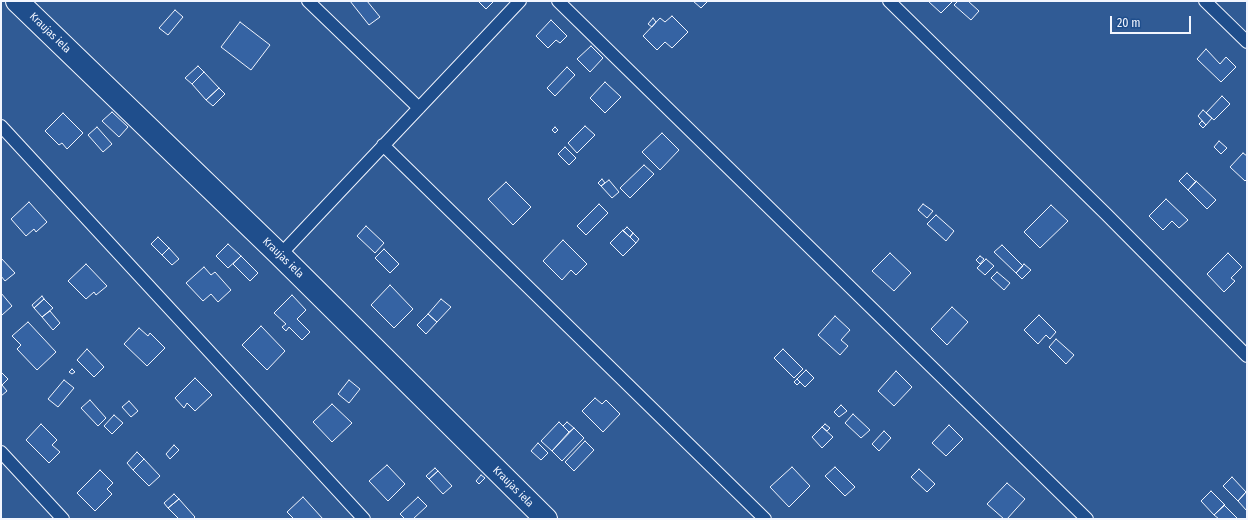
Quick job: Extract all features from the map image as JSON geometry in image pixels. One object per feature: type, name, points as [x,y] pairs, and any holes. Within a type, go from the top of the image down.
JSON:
[{"type":"street","name":"Kraujas iela","points":[[17,1],[280,255],[546,519]]},
{"type":"lane","points":[[308,1],[419,108]]},
{"type":"lane","points":[[280,255],[520,1]]},
{"type":"lane","points":[[558,1],[1087,519]]},
{"type":"lane","points":[[889,1],[1106,214],[1247,356]]},
{"type":"lane","points":[[1205,1],[1247,42]]},
{"type":"lane","points":[[1,126],[364,519]]},
{"type":"lane","points":[[384,145],[765,519]]},
{"type":"lane","points":[[1,452],[63,519]]},
{"type":"shaded area","points":[[1,1],[1247,1],[1247,519],[1,519]]},
{"type":"building","points":[[350,1],[367,1],[380,17],[369,25]]},
{"type":"building","points":[[478,1],[494,1],[486,9]]},
{"type":"building","points":[[693,1],[708,1],[701,8]]},
{"type":"building","points":[[928,1],[953,1],[941,13]]},
{"type":"building","points":[[958,1],[968,1],[979,11],[971,20],[954,5]]},
{"type":"building","points":[[175,10],[183,17],[168,35],[159,28]]},
{"type":"building","points":[[672,16],[688,32],[672,48],[665,42],[657,50],[643,36],[660,18],[665,22]]},
{"type":"building","points":[[653,18],[656,22],[652,27],[648,24]]},
{"type":"building","points":[[551,20],[567,36],[560,43],[556,40],[548,48],[536,36]]},
{"type":"building","points":[[240,22],[270,45],[251,70],[221,47]]},
{"type":"building","points":[[591,46],[603,58],[590,72],[577,59]]},
{"type":"building","points":[[1206,49],[1220,64],[1226,57],[1236,67],[1221,82],[1197,59]]},
{"type":"building","points":[[198,66],[204,72],[192,84],[185,78]]},
{"type":"building","points":[[567,67],[575,75],[555,96],[547,88]]},
{"type":"building","points":[[204,72],[219,88],[206,100],[192,84]]},
{"type":"building","points":[[605,82],[621,97],[605,113],[590,98]]},
{"type":"building","points":[[219,88],[225,94],[213,106],[206,100]]},
{"type":"building","points":[[1222,96],[1230,104],[1214,120],[1206,113]]},
{"type":"building","points":[[1203,110],[1212,118],[1206,125],[1198,116]]},
{"type":"building","points":[[112,112],[128,127],[119,137],[102,121]]},
{"type":"building","points":[[63,113],[83,133],[67,149],[62,143],[59,145],[45,131]]},
{"type":"building","points":[[1202,121],[1206,125],[1203,128],[1199,124]]},
{"type":"building","points":[[585,126],[595,135],[577,153],[568,143]]},
{"type":"building","points":[[97,127],[112,144],[103,152],[88,135]]},
{"type":"building","points":[[555,127],[558,130],[555,133],[552,130]]},
{"type":"building","points":[[662,133],[679,150],[660,170],[642,152]]},
{"type":"building","points":[[1219,141],[1227,148],[1221,154],[1214,147]]},
{"type":"building","points":[[565,147],[576,158],[569,165],[558,154]]},
{"type":"building","points":[[1243,153],[1247,156],[1247,179],[1245,181],[1230,167]]},
{"type":"building","points":[[644,165],[654,174],[630,198],[620,188]]},
{"type":"building","points":[[1187,173],[1196,182],[1188,190],[1179,181]]},
{"type":"building","points":[[602,179],[605,183],[601,186],[598,183]]},
{"type":"building","points":[[609,180],[619,192],[612,198],[601,186]]},
{"type":"building","points":[[1196,181],[1216,200],[1207,209],[1188,190]]},
{"type":"building","points":[[506,182],[531,207],[513,225],[488,199]]},
{"type":"building","points":[[1166,199],[1188,220],[1179,228],[1172,221],[1163,230],[1149,216]]},
{"type":"building","points":[[29,202],[47,222],[36,232],[34,229],[26,236],[11,219]]},
{"type":"building","points":[[599,204],[608,213],[586,235],[577,226]]},
{"type":"building","points":[[923,204],[933,211],[927,218],[918,210]]},
{"type":"building","points":[[1051,205],[1068,221],[1040,248],[1024,232]]},
{"type":"building","points":[[936,215],[954,231],[946,241],[927,224]]},
{"type":"building","points":[[366,226],[384,243],[375,253],[357,236]]},
{"type":"building","points":[[627,227],[633,233],[630,237],[623,231]]},
{"type":"building","points":[[623,230],[636,243],[623,256],[610,243]]},
{"type":"building","points":[[633,233],[639,239],[636,243],[630,237]]},
{"type":"building","points":[[158,237],[169,248],[162,255],[151,244]]},
{"type":"building","points":[[563,240],[587,264],[576,275],[571,270],[562,280],[543,261]]},
{"type":"building","points":[[228,244],[241,256],[228,268],[216,256]]},
{"type":"building","points":[[1002,245],[1023,266],[1016,273],[994,252]]},
{"type":"building","points":[[169,248],[179,259],[172,265],[162,255]]},
{"type":"building","points":[[384,249],[399,264],[390,273],[375,258]]},
{"type":"building","points":[[890,253],[911,273],[894,291],[872,271]]},
{"type":"building","points":[[1228,253],[1242,267],[1231,278],[1235,281],[1224,292],[1207,274]]},
{"type":"building","points":[[241,256],[258,273],[250,281],[233,264]]},
{"type":"building","points":[[980,256],[984,259],[980,264],[976,260]]},
{"type":"building","points":[[1,258],[15,273],[5,281],[1,276]]},
{"type":"building","points":[[986,259],[994,266],[985,275],[977,268]]},
{"type":"building","points":[[86,264],[107,286],[96,295],[94,292],[86,299],[68,281]]},
{"type":"building","points":[[1024,264],[1031,270],[1022,279],[1016,273]]},
{"type":"building","points":[[204,267],[211,275],[215,272],[231,290],[218,302],[211,294],[203,301],[186,283]]},
{"type":"building","points":[[997,272],[1010,283],[1004,290],[991,278]]},
{"type":"building","points":[[390,285],[413,309],[394,328],[371,305]]},
{"type":"building","points":[[1,293],[12,306],[2,315],[1,314]]},
{"type":"building","points":[[292,295],[306,310],[297,319],[310,332],[302,340],[289,327],[286,331],[282,327],[286,324],[274,313]]},
{"type":"building","points":[[42,296],[44,299],[34,308],[32,305]]},
{"type":"building","points":[[44,299],[53,308],[42,317],[34,308]]},
{"type":"building","points":[[441,299],[451,307],[437,322],[428,314]]},
{"type":"building","points":[[952,307],[968,322],[947,345],[931,329]]},
{"type":"building","points":[[50,311],[60,323],[53,330],[42,317]]},
{"type":"building","points":[[428,314],[437,322],[426,334],[417,325]]},
{"type":"building","points":[[1039,315],[1056,332],[1050,339],[1046,335],[1038,344],[1024,330]]},
{"type":"building","points":[[835,316],[850,330],[841,340],[848,346],[840,355],[818,335]]},
{"type":"building","points":[[28,322],[56,352],[37,370],[17,349],[21,345],[12,336]]},
{"type":"building","points":[[261,326],[285,351],[267,370],[242,345]]},
{"type":"building","points":[[139,328],[148,336],[150,333],[165,348],[147,366],[124,344]]},
{"type":"building","points":[[1056,339],[1074,355],[1066,364],[1049,347]]},
{"type":"building","points":[[87,349],[104,367],[94,377],[77,360]]},
{"type":"building","points":[[783,349],[803,369],[794,378],[774,358]]},
{"type":"building","points":[[72,369],[75,372],[72,374],[69,372]]},
{"type":"building","points":[[806,370],[814,378],[805,387],[797,379]]},
{"type":"building","points":[[896,371],[912,387],[894,406],[878,391]]},
{"type":"building","points":[[1,372],[8,379],[2,385],[7,391],[1,396]]},
{"type":"building","points":[[195,378],[212,395],[195,411],[187,403],[184,408],[175,398]]},
{"type":"building","points":[[797,379],[800,382],[797,385],[794,382]]},
{"type":"building","points":[[64,380],[74,388],[58,407],[48,399]]},
{"type":"building","points":[[349,380],[360,389],[349,403],[338,394]]},
{"type":"building","points":[[595,398],[602,404],[606,400],[620,414],[603,432],[582,411]]},
{"type":"building","points":[[90,400],[106,418],[98,426],[81,408]]},
{"type":"building","points":[[129,401],[138,411],[131,417],[122,407]]},
{"type":"building","points":[[332,404],[352,423],[332,442],[313,422]]},
{"type":"building","points":[[841,405],[847,411],[839,417],[834,412]]},
{"type":"building","points":[[853,414],[870,430],[861,438],[845,423]]},
{"type":"building","points":[[114,415],[123,423],[112,434],[104,426]]},
{"type":"building","points":[[559,422],[569,432],[552,451],[541,441]]},
{"type":"building","points":[[567,422],[574,428],[569,432],[563,426]]},
{"type":"building","points":[[41,424],[57,440],[52,445],[60,452],[49,463],[26,440]]},
{"type":"building","points":[[825,424],[830,428],[827,431],[822,427]]},
{"type":"building","points":[[949,425],[963,439],[946,456],[932,443]]},
{"type":"building","points":[[822,427],[833,437],[822,448],[812,437]]},
{"type":"building","points":[[574,428],[584,438],[562,461],[552,451]]},
{"type":"building","points":[[884,431],[891,438],[879,451],[872,444]]},
{"type":"building","points":[[585,441],[594,450],[574,471],[565,462]]},
{"type":"building","points":[[538,443],[548,453],[541,460],[531,451]]},
{"type":"building","points":[[174,445],[179,450],[170,459],[166,454]]},
{"type":"building","points":[[137,452],[144,459],[133,470],[127,463]]},
{"type":"building","points":[[144,459],[160,476],[149,486],[133,470]]},
{"type":"building","points":[[387,465],[405,484],[388,501],[369,481]]},
{"type":"building","points":[[792,467],[810,486],[789,507],[770,487]]},
{"type":"building","points":[[835,467],[855,487],[845,496],[825,476]]},
{"type":"building","points":[[435,468],[438,471],[429,479],[426,476]]},
{"type":"building","points":[[919,469],[935,484],[927,492],[911,477]]},
{"type":"building","points":[[100,470],[113,483],[107,489],[112,494],[95,511],[77,493]]},
{"type":"building","points":[[438,471],[452,486],[443,494],[429,479]]},
{"type":"building","points":[[481,475],[485,478],[479,484],[476,481]]},
{"type":"building","points":[[1232,477],[1246,492],[1238,501],[1223,486]]},
{"type":"building","points":[[1007,483],[1025,499],[1007,519],[1004,519],[987,504]]},
{"type":"building","points":[[1211,491],[1225,505],[1214,515],[1201,501]]},
{"type":"building","points":[[1246,492],[1247,493],[1247,511],[1238,501]]},
{"type":"building","points":[[174,494],[179,499],[168,508],[164,503]]},
{"type":"building","points":[[303,497],[323,519],[294,519],[287,512]]},
{"type":"building","points":[[418,497],[427,506],[413,519],[405,519],[400,514]]},
{"type":"building","points":[[179,499],[195,517],[193,519],[179,519],[168,508]]},
{"type":"building","points":[[1224,505],[1238,519],[1219,519],[1214,515]]}]
